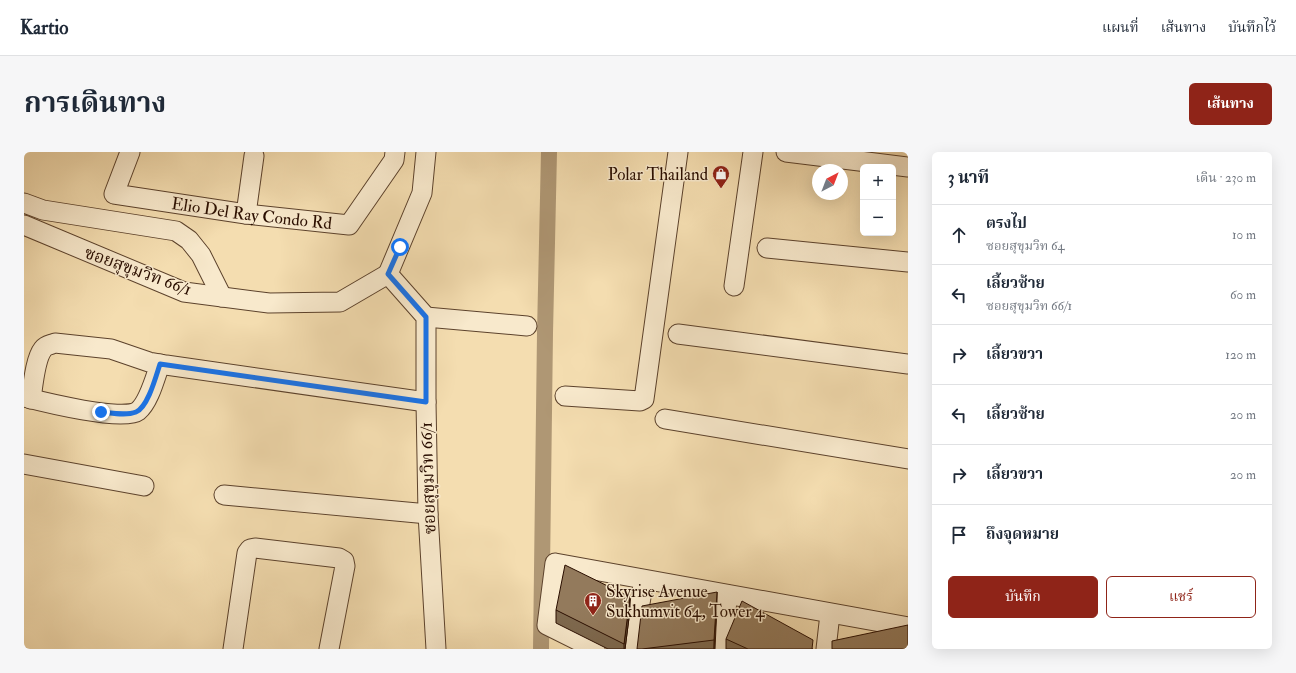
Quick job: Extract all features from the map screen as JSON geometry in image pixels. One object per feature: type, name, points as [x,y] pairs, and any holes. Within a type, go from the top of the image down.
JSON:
[{"type":"street","name":"Elio Del Ray Condo Rd","points":[[130,152],[114,194],[246,214],[349,225],[394,160],[394,152]]},
{"type":"street","points":[[426,152],[422,193],[388,274],[426,317],[527,326]]},
{"type":"street","points":[[564,396],[640,401],[644,399],[678,152]]},
{"type":"street","points":[[734,286],[753,152]]},
{"type":"street","points":[[786,152],[908,167]]},
{"type":"street","points":[[246,214],[254,156]]},
{"type":"street","points":[[24,203],[57,213],[176,231],[189,240],[201,255],[222,296]]},
{"type":"street","name":"ซอยสุขุมวิท 66/1","points":[[24,225],[71,246],[184,292],[269,303],[340,302],[388,274]]},
{"type":"street","points":[[767,248],[908,262]]},
{"type":"street","name":"ซอยสุขุมวิท 66/1","points":[[426,317],[428,514],[436,649]]},
{"type":"street","points":[[678,334],[908,364]]},
{"type":"street","points":[[160,364],[145,403],[137,412],[125,414],[70,409],[27,398],[42,350],[55,343],[110,348],[149,362],[160,364],[426,402]]},
{"type":"street","points":[[665,419],[908,459]]},
{"type":"street","points":[[24,464],[144,486]]},
{"type":"street","points":[[224,495],[428,514]]},
{"type":"street","points":[[232,649],[246,553],[250,549],[255,548],[339,558],[344,561],[345,566],[329,649]]},
{"type":"street","points":[[594,649],[547,625],[555,563],[908,627]]},
{"type":"street","points":[[632,649],[644,580]]},
{"type":"street","points":[[720,649],[728,595]]},
{"type":"street","points":[[826,649],[830,614]]},
{"type":"building","name":"Skyrise Avenue Sukhumvit 64, Tower 4","points":[[565,565],[630,597],[624,644],[556,610]]},
{"type":"building","points":[[717,592],[714,640],[637,649],[642,606]]},
{"type":"building","points":[[742,601],[813,640],[812,649],[748,649],[726,639]]},
{"type":"building","points":[[908,625],[908,649],[832,649],[832,641]]},
{"type":"waterway","points":[[541,649],[549,152]]},
{"type":"place","name":"Polar Thailand","points":[[721,189]]},
{"type":"place","name":"Skyrise Avenue Sukhumvit 64, Tower 4","points":[[593,616]]},
{"type":"route","points":[[101,412],[125,414],[137,412],[145,403],[160,364],[426,402],[426,317],[388,274],[400,247]]}]
